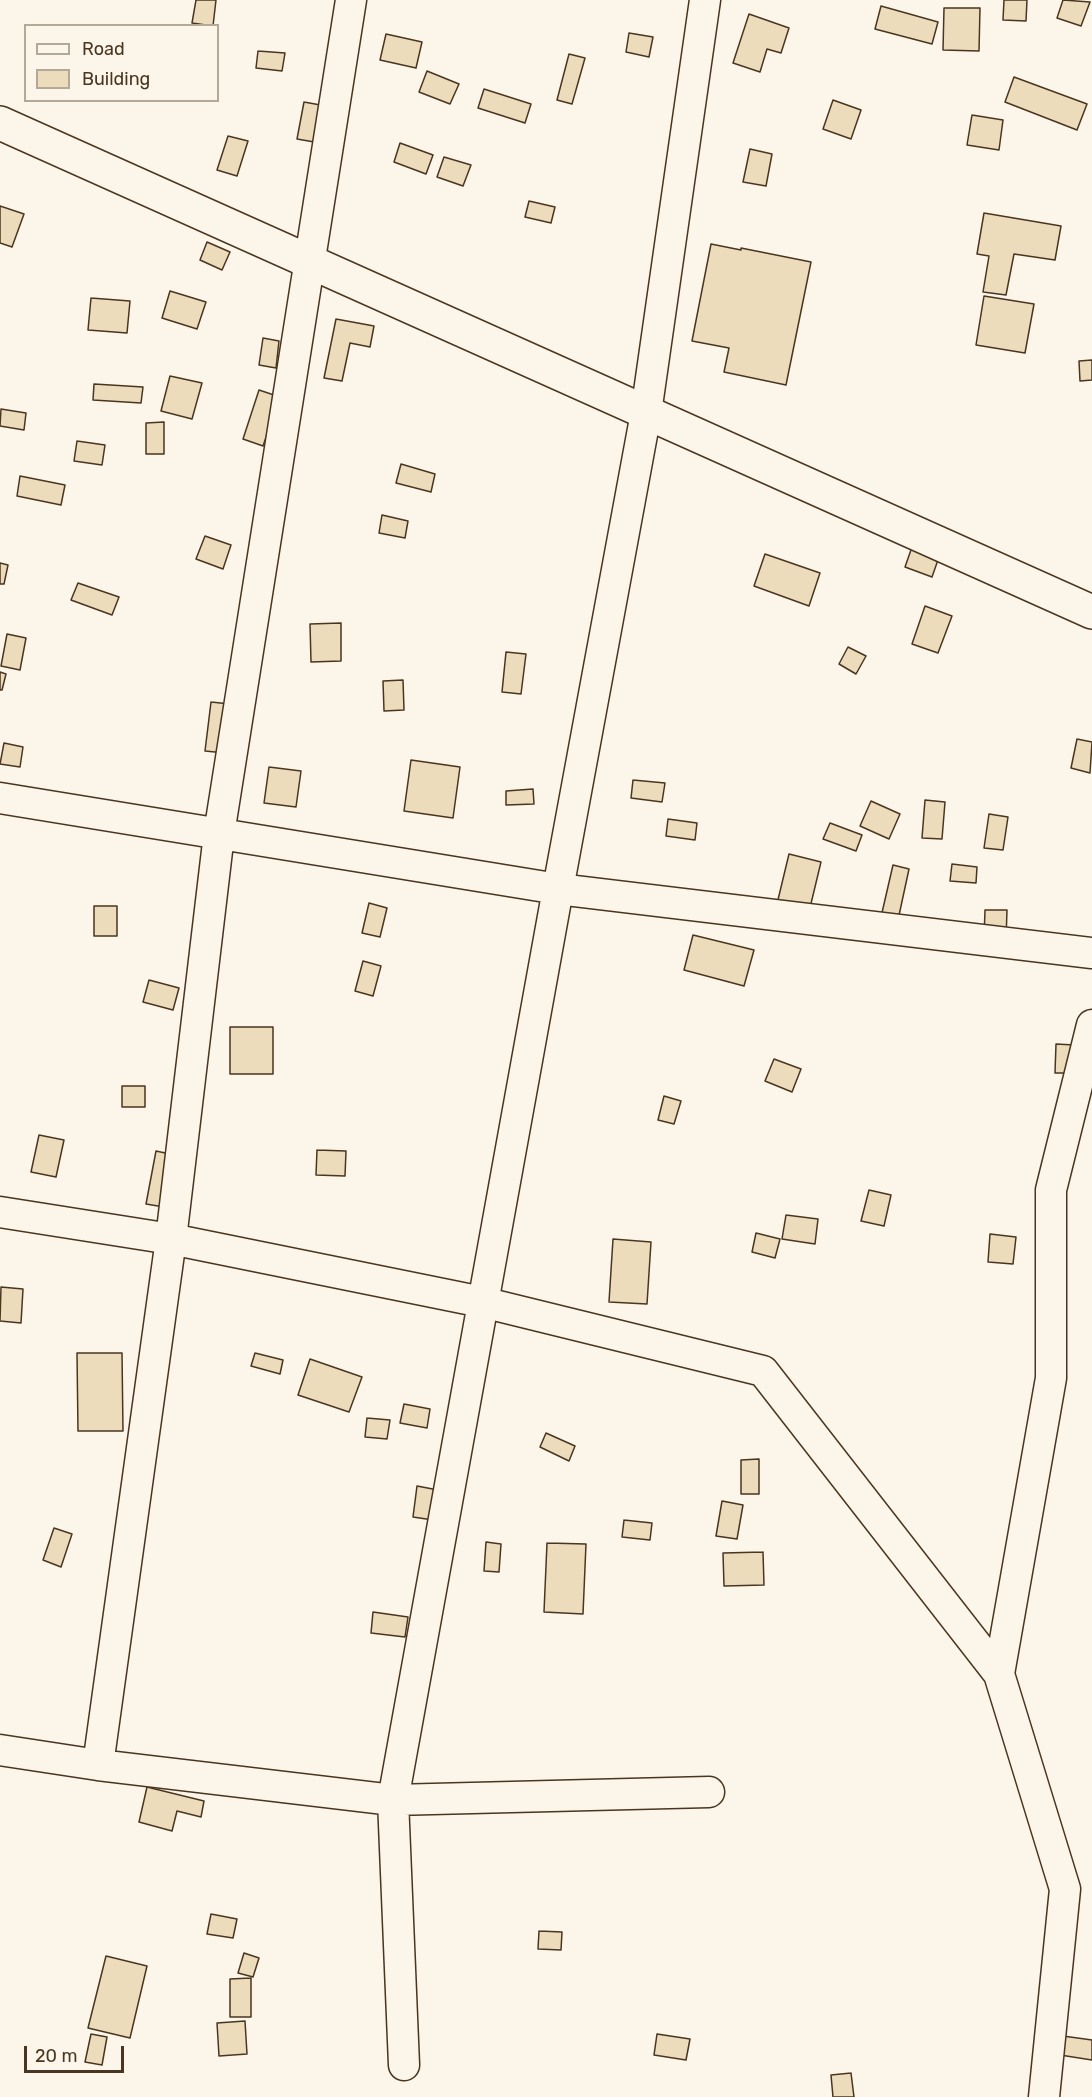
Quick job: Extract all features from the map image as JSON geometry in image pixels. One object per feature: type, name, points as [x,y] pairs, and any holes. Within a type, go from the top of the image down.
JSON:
[{"type":"main road","points":[[0,123],[1092,612]]},
{"type":"street","points":[[98,1765],[171,1239],[219,834],[351,0]]},
{"type":"street","points":[[405,2065],[393,1800],[646,412],[705,0]]},
{"type":"street","points":[[0,798],[558,889],[1092,953]]},
{"type":"street","points":[[999,1674],[1051,1378],[1051,1190],[1092,1025]]},
{"type":"street","points":[[0,1212],[171,1239],[482,1302],[763,1371],[999,1674],[1065,1889],[1044,2097]]},
{"type":"street","points":[[0,1750],[98,1765],[393,1800],[709,1792]]},
{"type":"building","points":[[196,0],[216,0],[213,24],[192,23]]},
{"type":"building","points":[[1004,0],[1027,0],[1026,21],[1003,20]]},
{"type":"building","points":[[1063,0],[1090,2],[1081,26],[1057,18]]},
{"type":"building","points":[[881,6],[938,22],[932,44],[875,29]]},
{"type":"building","points":[[944,8],[980,8],[979,51],[943,50]]},
{"type":"building","points":[[749,14],[789,28],[781,53],[767,49],[760,72],[733,63]]},
{"type":"building","points":[[629,33],[653,37],[649,57],[626,52]]},
{"type":"building","points":[[386,34],[422,42],[416,68],[380,60]]},
{"type":"building","points":[[258,51],[285,53],[282,71],[256,68]]},
{"type":"building","points":[[569,54],[585,58],[572,104],[557,100]]},
{"type":"building","points":[[427,71],[459,84],[450,104],[419,92]]},
{"type":"building","points":[[1014,77],[1087,104],[1077,130],[1005,102]]},
{"type":"building","points":[[484,89],[531,104],[525,123],[478,108]]},
{"type":"building","points":[[833,100],[861,110],[851,139],[823,129]]},
{"type":"building","points":[[304,102],[326,106],[320,143],[297,139]]},
{"type":"building","points":[[972,115],[1003,120],[999,150],[967,145]]},
{"type":"building","points":[[228,136],[248,141],[237,176],[217,170]]},
{"type":"building","points":[[400,143],[433,155],[426,174],[394,162]]},
{"type":"building","points":[[750,149],[772,154],[766,186],[743,182]]},
{"type":"building","points":[[444,157],[471,165],[463,186],[437,177]]},
{"type":"building","points":[[529,201],[555,207],[551,223],[525,217]]},
{"type":"building","points":[[0,206],[24,214],[12,247],[0,243]]},
{"type":"building","points":[[984,213],[1061,226],[1055,260],[1014,254],[1006,295],[983,292],[989,256],[977,254]]},
{"type":"building","points":[[207,242],[230,252],[222,270],[200,260]]},
{"type":"building","points":[[711,244],[811,262],[786,385],[724,372],[729,348],[692,341]]},
{"type":"building","points":[[170,291],[206,302],[197,329],[162,318]]},
{"type":"building","points":[[984,296],[1034,304],[1025,353],[976,345]]},
{"type":"building","points":[[91,298],[130,301],[127,333],[88,330]]},
{"type":"building","points":[[336,319],[374,326],[370,347],[350,343],[342,381],[324,378]]},
{"type":"building","points":[[263,338],[279,341],[276,368],[259,365]]},
{"type":"building","points":[[1092,360],[1092,380],[1080,381],[1079,361]]},
{"type":"building","points":[[170,376],[202,383],[192,419],[161,411]]},
{"type":"building","points":[[94,384],[143,387],[141,403],[93,400]]},
{"type":"building","points":[[259,390],[280,397],[263,446],[243,439]]},
{"type":"building","points":[[1,409],[26,413],[24,430],[0,426]]},
{"type":"building","points":[[164,422],[164,454],[146,454],[146,423]]},
{"type":"building","points":[[77,441],[105,445],[102,465],[74,461]]},
{"type":"building","points":[[401,464],[435,474],[431,492],[396,483]]},
{"type":"building","points":[[20,476],[65,485],[61,505],[17,496]]},
{"type":"building","points":[[382,515],[408,521],[405,538],[379,533]]},
{"type":"building","points":[[205,536],[231,545],[223,569],[196,559]]},
{"type":"building","points":[[912,547],[939,557],[932,577],[905,567]]},
{"type":"building","points":[[765,554],[820,573],[809,606],[754,586]]},
{"type":"building","points":[[0,563],[8,565],[4,584],[0,584]]},
{"type":"building","points":[[78,583],[119,597],[112,615],[71,600]]},
{"type":"building","points":[[925,606],[952,616],[938,653],[912,644]]},
{"type":"building","points":[[341,623],[341,661],[311,662],[310,624]]},
{"type":"building","points":[[7,634],[26,638],[20,670],[1,666]]},
{"type":"building","points":[[848,647],[866,656],[856,674],[839,664]]},
{"type":"building","points":[[506,652],[526,654],[521,694],[502,692]]},
{"type":"building","points":[[0,672],[6,674],[2,690],[0,690]]},
{"type":"building","points":[[403,680],[404,710],[384,711],[383,681]]},
{"type":"building","points":[[211,702],[230,704],[225,753],[205,751]]},
{"type":"building","points":[[1077,739],[1092,742],[1090,773],[1071,768]]},
{"type":"building","points":[[4,743],[23,747],[20,767],[0,764]]},
{"type":"building","points":[[411,760],[460,767],[453,818],[404,811]]},
{"type":"building","points":[[269,767],[301,771],[296,807],[264,803]]},
{"type":"building","points":[[633,780],[665,783],[662,802],[631,798]]},
{"type":"building","points":[[533,789],[534,804],[506,805],[506,791]]},
{"type":"building","points":[[925,800],[945,802],[942,839],[922,838]]},
{"type":"building","points":[[871,801],[900,814],[889,839],[860,826]]},
{"type":"building","points":[[989,814],[1008,817],[1003,850],[984,848]]},
{"type":"building","points":[[668,819],[697,823],[695,840],[666,836]]},
{"type":"building","points":[[830,823],[862,835],[856,851],[823,839]]},
{"type":"building","points":[[789,854],[821,862],[808,916],[776,908]]},
{"type":"building","points":[[952,864],[977,867],[976,883],[950,881]]},
{"type":"building","points":[[893,865],[909,869],[898,920],[881,917]]},
{"type":"building","points":[[369,903],[387,908],[380,937],[362,933]]},
{"type":"building","points":[[94,906],[117,906],[117,936],[94,936]]},
{"type":"building","points":[[985,910],[1007,910],[1006,940],[984,939]]},
{"type":"building","points":[[693,935],[754,950],[744,986],[684,970]]},
{"type":"building","points":[[363,961],[381,966],[373,996],[355,991]]},
{"type":"building","points":[[149,980],[179,988],[173,1010],[143,1002]]},
{"type":"building","points":[[230,1027],[273,1027],[273,1074],[230,1074]]},
{"type":"building","points":[[1056,1044],[1074,1045],[1073,1073],[1055,1073]]},
{"type":"building","points":[[774,1059],[801,1069],[792,1092],[765,1081]]},
{"type":"building","points":[[122,1086],[145,1086],[145,1107],[122,1107]]},
{"type":"building","points":[[664,1096],[681,1101],[674,1124],[658,1120]]},
{"type":"building","points":[[39,1135],[64,1140],[56,1177],[31,1172]]},
{"type":"building","points":[[317,1150],[346,1151],[345,1176],[316,1175]]},
{"type":"building","points":[[156,1151],[179,1156],[170,1208],[146,1204]]},
{"type":"building","points":[[869,1190],[891,1195],[884,1226],[861,1221]]},
{"type":"building","points":[[786,1215],[818,1219],[815,1244],[782,1239]]},
{"type":"building","points":[[756,1233],[780,1239],[775,1258],[752,1252]]},
{"type":"building","points":[[990,1234],[1016,1237],[1013,1264],[988,1262]]},
{"type":"building","points":[[613,1239],[651,1242],[647,1304],[609,1302]]},
{"type":"building","points":[[1,1287],[23,1289],[21,1323],[0,1321]]},
{"type":"building","points":[[77,1353],[122,1353],[123,1431],[78,1431]]},
{"type":"building","points":[[255,1353],[283,1360],[280,1374],[251,1366]]},
{"type":"building","points":[[310,1359],[362,1377],[349,1412],[298,1395]]},
{"type":"building","points":[[404,1404],[430,1409],[427,1428],[400,1423]]},
{"type":"building","points":[[367,1418],[390,1420],[387,1439],[365,1437]]},
{"type":"building","points":[[546,1433],[575,1446],[569,1461],[540,1447]]},
{"type":"building","points":[[759,1459],[759,1494],[741,1494],[741,1460]]},
{"type":"building","points":[[417,1486],[438,1490],[433,1520],[413,1517]]},
{"type":"building","points":[[722,1501],[743,1505],[737,1539],[716,1536]]},
{"type":"building","points":[[624,1520],[652,1523],[650,1540],[622,1537]]},
{"type":"building","points":[[54,1528],[72,1534],[61,1567],[43,1560]]},
{"type":"building","points":[[486,1542],[501,1544],[499,1572],[484,1571]]},
{"type":"building","points":[[547,1543],[586,1544],[583,1614],[544,1612]]},
{"type":"building","points":[[763,1552],[764,1585],[724,1586],[723,1553]]},
{"type":"building","points":[[373,1612],[408,1617],[405,1637],[371,1633]]},
{"type":"building","points":[[147,1787],[204,1801],[201,1817],[177,1811],[172,1831],[139,1822]]},
{"type":"building","points":[[211,1914],[237,1919],[233,1938],[207,1934]]},
{"type":"building","points":[[539,1931],[562,1932],[561,1950],[538,1949]]},
{"type":"building","points":[[244,1953],[259,1958],[253,1977],[238,1973]]},
{"type":"building","points":[[106,1956],[147,1966],[130,2038],[88,2028]]},
{"type":"building","points":[[251,1978],[251,2017],[230,2017],[230,1979]]},
{"type":"building","points":[[245,2021],[247,2054],[219,2056],[217,2023]]},
{"type":"building","points":[[91,2034],[107,2037],[102,2065],[85,2062]]},
{"type":"building","points":[[657,2034],[690,2039],[686,2060],[654,2055]]},
{"type":"building","points":[[1063,2036],[1092,2040],[1092,2060],[1060,2055]]},
{"type":"building","points":[[851,2073],[854,2097],[833,2097],[831,2075]]}]
